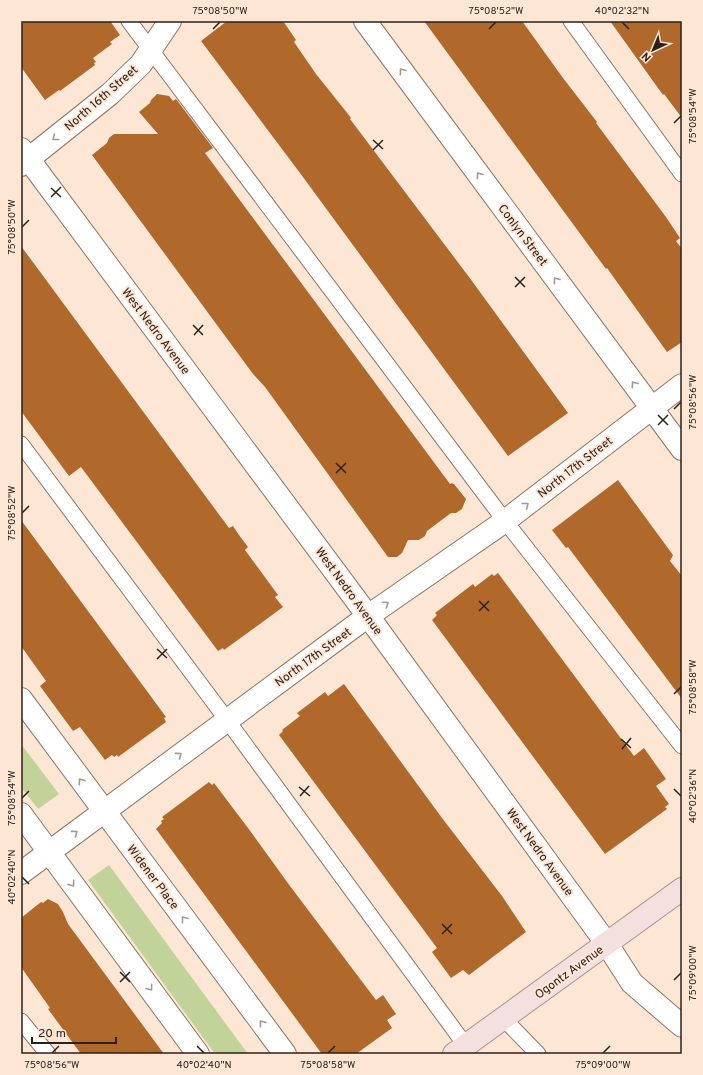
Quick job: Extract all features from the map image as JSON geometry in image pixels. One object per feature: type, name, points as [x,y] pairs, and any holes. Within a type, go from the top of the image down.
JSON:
[{"type":"main road","name":"Ogontz Avenue","points":[[460,1050],[682,889]]},
{"type":"street","name":"North 16th Street","points":[[24,158],[110,94],[141,64],[170,21]]},
{"type":"street","name":"Conlyn Street","points":[[365,21],[682,449]]},
{"type":"street","name":"West Nedro Avenue","points":[[24,158],[368,616],[607,944],[632,982],[682,1026]]},
{"type":"street","name":"North 17th Street","points":[[21,873],[368,616],[505,521],[651,407],[682,385]]},
{"type":"street","name":"Widener Place","points":[[21,699],[285,1054]]},
{"type":"street","points":[[21,814],[198,1054]]},
{"type":"lane","points":[[129,21],[505,521],[682,746]]},
{"type":"lane","points":[[571,21],[682,174]]},
{"type":"lane","points":[[21,444],[227,720],[460,1050]]},
{"type":"lane","points":[[504,1019],[538,1054]]},
{"type":"lane","points":[[21,1022],[48,1054]]},
{"type":"green space","points":[[21,744],[59,794],[38,809],[21,787]]},
{"type":"green space","points":[[109,865],[248,1054],[215,1054],[88,880]]},
{"type":"building","points":[[21,21],[110,21],[120,35],[110,42],[112,44],[93,58],[96,62],[94,63],[95,65],[60,91],[59,90],[45,100],[21,67]]},
{"type":"building","points":[[227,21],[283,21],[296,40],[294,42],[316,74],[351,118],[350,119],[469,277],[568,413],[508,456],[201,41]]},
{"type":"building","points":[[424,21],[522,21],[680,238],[676,241],[682,249],[682,342],[667,352],[607,268],[606,269]]},
{"type":"building","points":[[610,21],[682,21],[682,118],[664,94],[663,95]]},
{"type":"building","points":[[157,94],[169,96],[173,101],[176,99],[213,148],[205,153],[450,484],[454,484],[466,499],[462,509],[456,513],[451,513],[427,531],[425,536],[419,540],[408,540],[402,553],[397,557],[388,557],[265,387],[253,374],[92,155],[107,143],[109,138],[114,134],[158,134],[139,112],[150,103]]},
{"type":"building","points":[[21,246],[229,528],[233,526],[248,547],[245,550],[278,595],[275,597],[283,607],[224,650],[223,648],[218,651],[81,467],[69,476],[21,411]]},
{"type":"building","points":[[618,480],[673,555],[670,561],[682,576],[682,699],[568,547],[566,548],[552,530]]},
{"type":"building","points":[[21,520],[166,717],[164,718],[166,722],[118,757],[117,755],[114,757],[112,755],[105,760],[80,727],[73,731],[40,686],[46,681],[21,646]]},
{"type":"building","points":[[498,573],[634,756],[644,748],[666,779],[656,786],[669,804],[665,807],[667,809],[605,854],[432,620],[437,615],[435,613],[473,584],[475,587],[492,574],[494,576]]},
{"type":"building","points":[[344,684],[442,818],[502,896],[526,932],[469,975],[463,970],[451,978],[432,952],[437,948],[279,735],[283,731],[282,730],[300,716],[297,713],[325,692],[328,696]]},
{"type":"building","points":[[209,782],[212,785],[214,783],[376,1000],[383,995],[396,1014],[387,1020],[392,1028],[356,1054],[322,1054],[156,829],[164,819],[162,817]]},
{"type":"building","points":[[48,899],[58,904],[68,924],[164,1054],[81,1054],[48,1009],[50,1008],[21,967],[21,918],[41,902],[43,903]]}]
